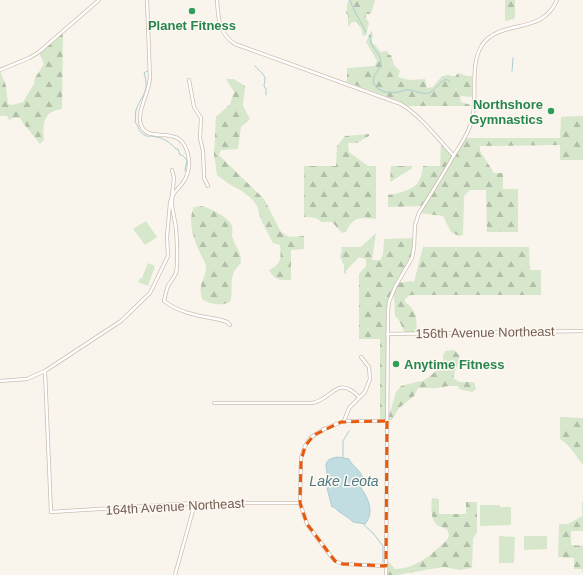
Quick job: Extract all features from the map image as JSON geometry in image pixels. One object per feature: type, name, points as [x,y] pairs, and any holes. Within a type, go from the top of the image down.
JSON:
[{"type":"street","points":[[0,70],[29,58],[39,52],[100,0]]},
{"type":"street","points":[[0,381],[27,379],[45,371],[124,318],[150,293],[165,264],[168,256],[167,237],[170,203],[172,196],[184,181],[189,162],[188,153],[184,144],[179,139],[173,135],[150,134],[144,131],[140,124],[140,116],[149,90],[150,78],[147,0]]},
{"type":"street","points":[[217,0],[220,28],[227,38],[235,44],[401,104],[423,122],[454,156]]},
{"type":"street","points":[[386,575],[387,334],[389,302],[395,287],[412,258],[416,219],[469,130],[475,107],[476,61],[482,45],[486,40],[496,34],[508,29],[529,25],[540,20],[552,10],[557,0]]},
{"type":"street","points":[[189,80],[194,107],[201,118],[200,138],[203,151],[204,178],[208,186]]},
{"type":"street","points":[[172,170],[174,176],[172,208],[176,230],[176,271],[166,290],[164,301],[171,307],[183,312],[221,320],[227,322],[230,326]]},
{"type":"street","name":"156th Avenue Northeast","points":[[387,334],[583,331]]},
{"type":"street","points":[[344,421],[349,408],[365,392],[370,375],[369,367],[361,357]]},
{"type":"street","name":"164th Avenue Northeast","points":[[45,371],[51,512],[195,503],[300,503]]},
{"type":"street","points":[[214,403],[312,403],[321,400],[332,391],[339,388],[350,390],[359,397]]},
{"type":"street","points":[[386,566],[343,564],[333,560],[307,524],[300,503],[302,453],[310,438],[335,424],[344,421],[387,422]]},
{"type":"street","points":[[175,575],[195,503]]},
{"type":"highlighted area","points":[[387,421],[386,566],[343,564],[335,561],[307,524],[300,503],[301,461],[305,446],[314,435],[341,422]]},
{"type":"green space","points":[[348,0],[375,0],[371,14],[366,14],[366,18],[369,23],[366,35],[363,36],[361,28],[357,22],[352,22],[348,27],[348,15],[346,13]]},
{"type":"green space","points":[[505,0],[515,0],[514,19],[505,21]]},
{"type":"green space","points":[[63,31],[62,109],[47,116],[44,124],[44,140],[40,144],[20,118],[13,118],[9,120],[7,116],[0,116],[0,70],[6,86],[8,104],[12,105],[23,102],[44,64],[39,52]]},
{"type":"green space","points":[[371,31],[373,34],[372,42],[381,52],[387,51],[389,55],[391,55],[394,65],[400,71],[398,77],[409,80],[425,79],[427,88],[433,87],[442,76],[449,75],[455,77],[458,73],[472,76],[472,97],[460,96],[461,102],[471,106],[408,106],[397,100],[347,82],[347,68],[375,66],[377,61],[366,42]]},
{"type":"green space","points":[[226,79],[234,79],[245,86],[243,106],[250,119],[241,127],[238,149],[221,150],[219,155],[264,199],[281,232],[289,237],[304,236],[304,249],[291,250],[291,280],[278,279],[273,276],[269,270],[273,268],[280,260],[280,245],[273,243],[262,222],[257,206],[252,199],[242,191],[217,175],[214,154],[216,117],[230,104],[234,92]]},
{"type":"green space","points":[[583,116],[583,160],[560,160],[560,145],[480,146],[480,151],[494,173],[503,173],[503,189],[518,189],[518,232],[487,232],[486,190],[470,190],[464,196],[463,235],[459,236],[451,232],[443,216],[419,213],[423,206],[388,207],[388,195],[405,191],[417,184],[423,166],[440,166],[441,142],[454,156],[464,138],[560,138],[561,117]]},
{"type":"green space","points":[[369,134],[369,136],[357,143],[348,143],[349,152],[368,166],[376,166],[376,219],[362,218],[355,220],[346,232],[342,233],[332,222],[321,222],[316,218],[304,217],[304,166],[336,166],[337,146],[345,136]]},
{"type":"green space","points":[[391,166],[413,166],[411,169],[390,182]]},
{"type":"green space","points":[[200,206],[208,208],[227,219],[232,227],[233,240],[240,255],[241,263],[236,268],[232,277],[230,302],[227,303],[212,304],[202,299],[201,288],[206,272],[206,266],[198,249],[191,225],[194,207]]},
{"type":"green space","points":[[146,221],[157,237],[145,245],[133,229]]},
{"type":"green space","points":[[376,233],[372,260],[380,260],[383,255],[384,239],[415,238],[412,258],[398,283],[414,282],[423,247],[529,247],[530,270],[541,270],[541,295],[410,295],[405,299],[405,302],[411,307],[416,316],[417,333],[405,333],[400,321],[395,316],[394,297],[392,294],[389,302],[388,419],[396,392],[401,386],[421,382],[430,376],[443,362],[445,351],[454,350],[459,355],[459,362],[454,379],[460,382],[474,382],[476,389],[472,392],[459,389],[458,386],[418,388],[414,396],[399,408],[392,420],[380,421],[380,339],[359,339],[359,274],[366,266],[366,259],[359,257],[345,274],[340,256],[342,251],[341,247],[361,247]]},
{"type":"green space","points":[[148,263],[155,266],[148,286],[138,282],[140,278],[142,278]]},
{"type":"green space","points":[[560,417],[583,418],[583,465],[570,447],[560,439]]},
{"type":"green space","points":[[432,498],[439,499],[439,514],[466,514],[466,502],[477,502],[477,532],[473,539],[472,568],[459,570],[444,567],[397,575],[387,575],[387,564],[389,562],[395,569],[410,566],[424,559],[447,540],[449,535],[447,529],[438,526],[435,523],[431,505]]},
{"type":"green space","points":[[582,502],[583,531],[571,531],[571,545],[583,546],[583,575],[582,569],[574,569],[574,558],[558,557],[559,524],[568,524],[582,516]]},
{"type":"green space","points":[[480,505],[500,505],[500,507],[511,507],[511,525],[480,526]]},
{"type":"green space","points":[[499,536],[515,537],[514,563],[499,563]]},
{"type":"green space","points":[[524,536],[547,536],[547,549],[524,550]]},
{"type":"water","name":"Lake Leota","points":[[338,457],[349,459],[362,475],[363,486],[361,488],[366,496],[370,510],[370,515],[365,524],[353,522],[332,507],[327,488],[326,463],[332,458]]},
{"type":"waterway","points":[[350,0],[366,32]]},
{"type":"waterway","points":[[370,36],[371,43],[381,61],[380,67],[373,81],[376,87],[381,91],[396,93],[407,90],[429,93],[446,79],[450,82]]},
{"type":"waterway","points":[[512,71],[513,58]]},
{"type":"waterway","points":[[255,66],[265,77],[264,86],[266,89],[266,95]]},
{"type":"waterway","points":[[149,70],[144,73],[146,79],[146,89],[136,110],[135,122],[140,131],[146,136],[162,139],[178,149],[180,155],[187,160],[185,171]]},
{"type":"waterway","points":[[343,457],[343,441],[349,431]]},
{"type":"waterway","points":[[364,525],[373,533],[383,546],[383,563]]},
{"type":"place","name":"Planet Fitness","points":[[192,11]]},
{"type":"place","name":"Northshore Gymnastics","points":[[551,111]]},
{"type":"place","name":"Anytime Fitness","points":[[396,364]]}]
